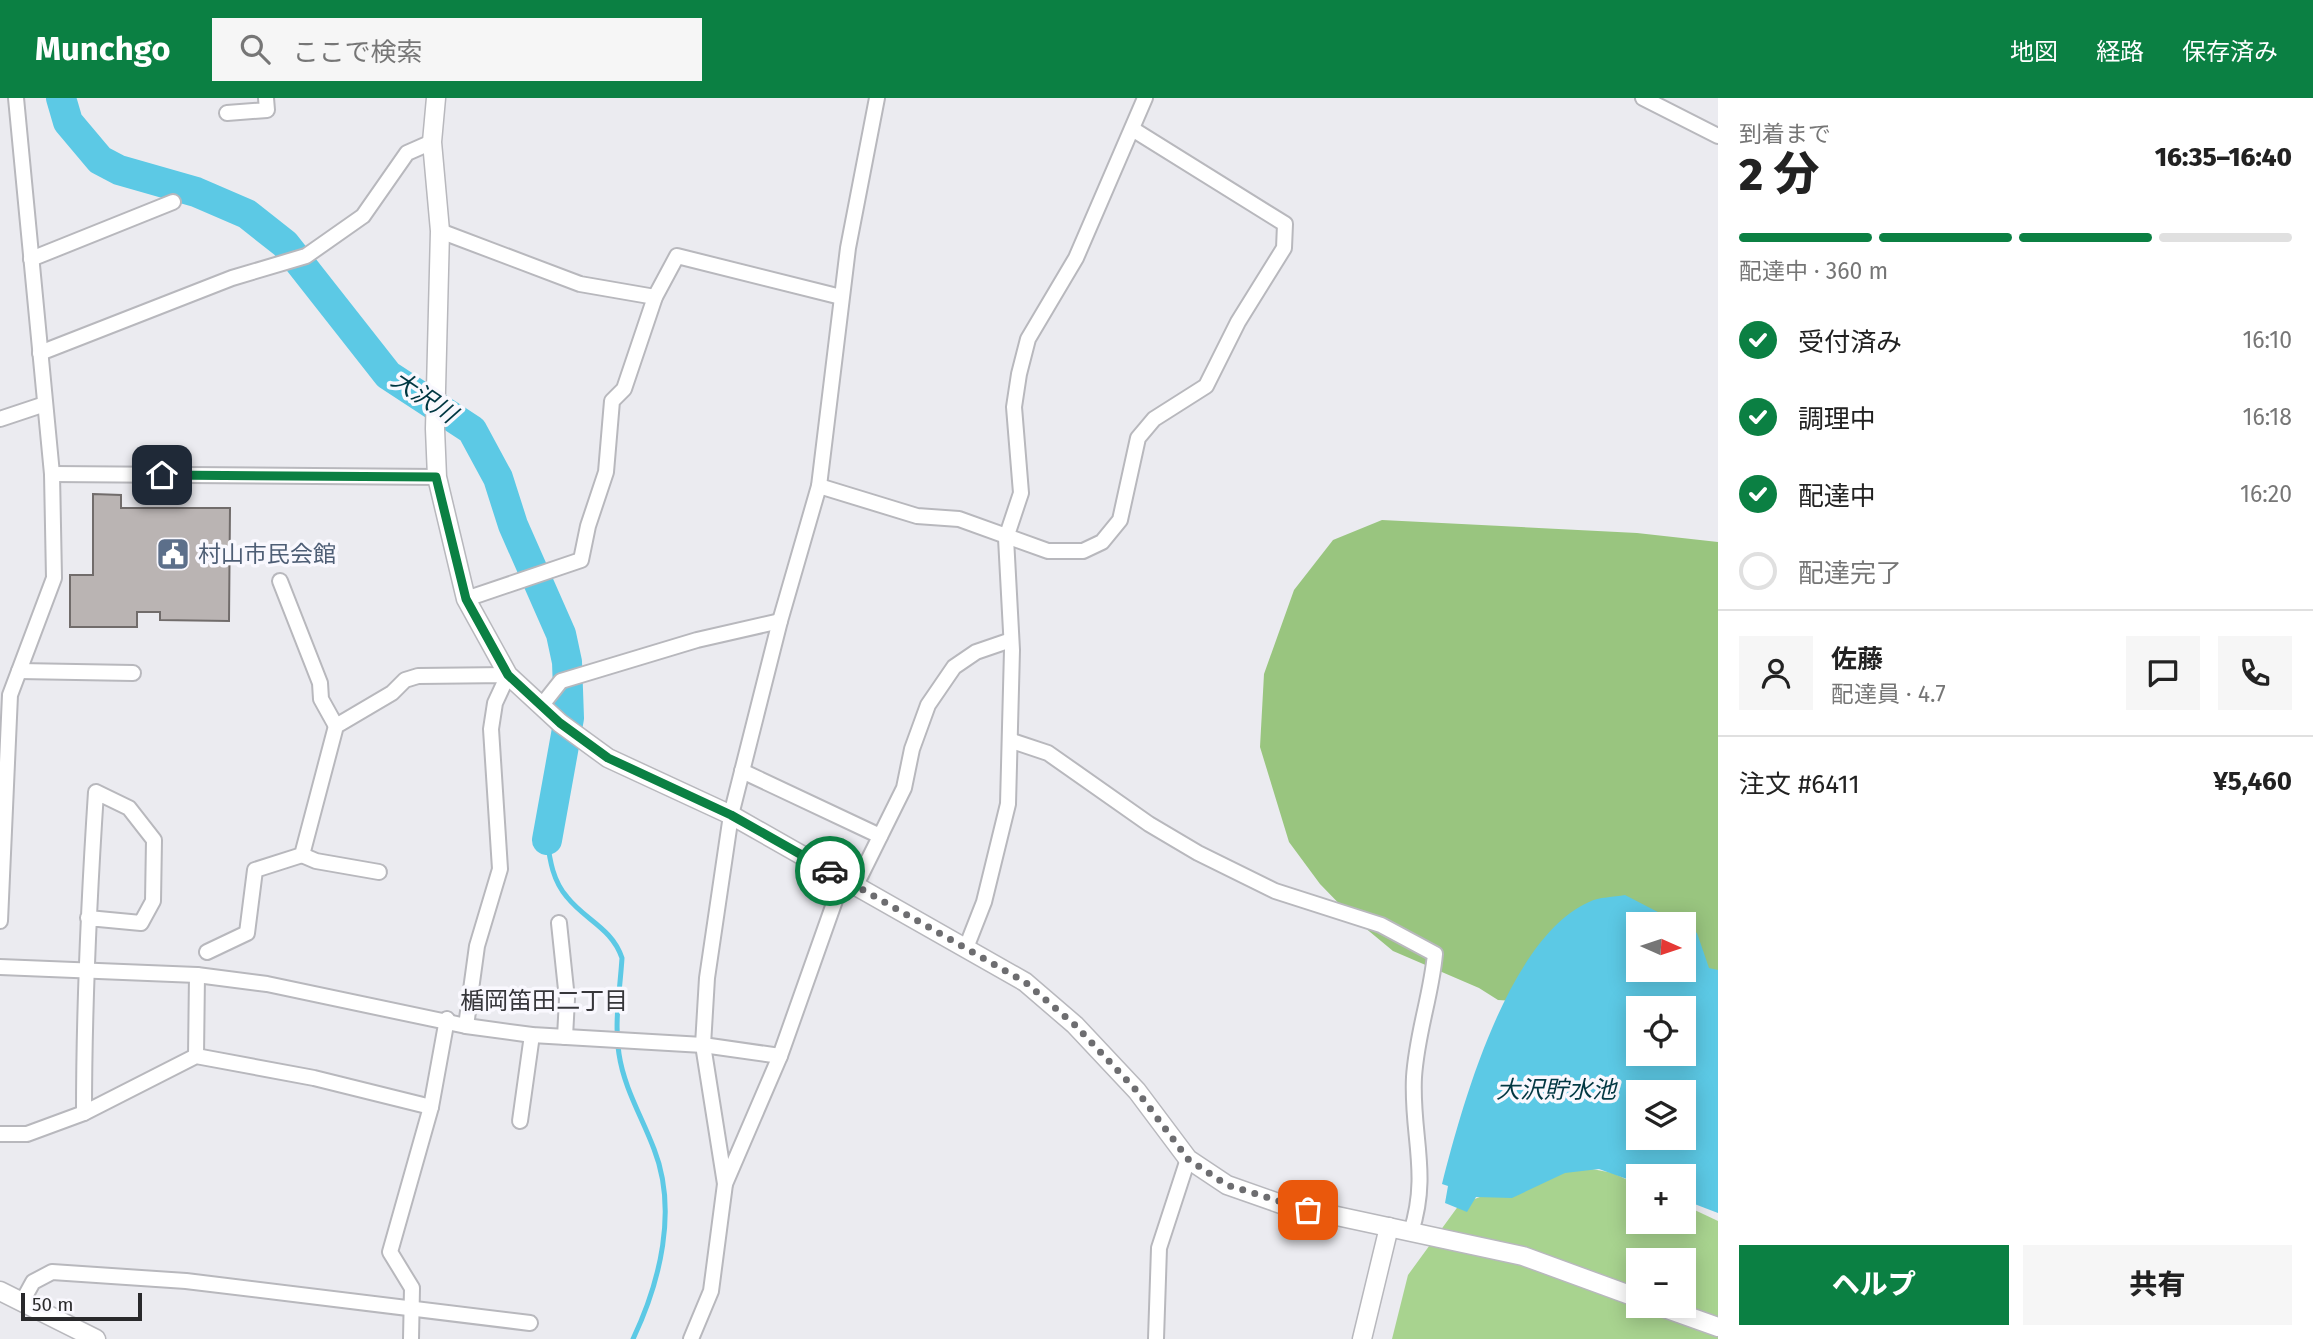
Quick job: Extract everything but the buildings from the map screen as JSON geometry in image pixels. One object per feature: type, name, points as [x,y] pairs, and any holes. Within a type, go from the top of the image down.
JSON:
[{"type":"street","points":[[0,921],[3,794],[10,695],[54,578],[52,474],[16,98]]},
{"type":"street","points":[[228,113],[267,110],[266,98]]},
{"type":"street","points":[[436,98],[432,142],[440,231],[436,477],[466,599],[508,675],[560,723],[608,758],[731,815],[1025,982],[1075,1025],[1137,1091],[1188,1159],[1227,1185],[1281,1204],[1523,1256],[1626,1294]]},
{"type":"street","points":[[725,1184],[703,1045],[707,978],[731,815],[780,621],[819,486],[841,297],[877,98]]},
{"type":"street","points":[[966,948],[984,902],[1008,804],[1012,741],[1006,538],[1021,494],[1014,407],[1028,339],[1076,258],[1134,130],[1145,98]]},
{"type":"street","points":[[1643,98],[1671,104],[1718,136]]},
{"type":"street","points":[[819,486],[917,516],[959,519],[1048,551],[1083,551],[1102,542],[1120,520],[1138,438],[1154,419],[1206,386],[1238,322],[1284,248],[1285,224],[1134,130]]},
{"type":"street","points":[[40,353],[232,278],[306,256],[363,216],[407,153],[432,142]]},
{"type":"street","points":[[31,259],[173,202]]},
{"type":"street","points":[[440,231],[580,284],[655,297]]},
{"type":"street","points":[[466,599],[581,560],[587,526],[606,472],[612,401],[624,389],[655,297],[677,256],[841,297]]},
{"type":"street","points":[[0,419],[45,404]]},
{"type":"street","points":[[52,474],[436,477]]},
{"type":"street","points":[[280,581],[320,683],[321,699],[336,726],[302,855]]},
{"type":"street","points":[[542,705],[567,680],[697,640],[780,621]]},
{"type":"street","points":[[691,1339],[711,1290],[725,1184],[850,882],[880,836],[904,788],[912,749],[928,705],[954,667],[976,652],[1010,640]]},
{"type":"street","points":[[19,671],[132,673]]},
{"type":"street","points":[[336,726],[392,693],[405,680],[418,676],[508,675]]},
{"type":"street","points":[[466,1026],[477,946],[500,869],[491,729],[495,703],[508,675]]},
{"type":"street","points":[[1012,741],[1048,753],[1149,824],[1198,853],[1275,891],[1381,925],[1435,954],[1432,981],[1417,1035],[1415,1127],[1422,1173],[1419,1210],[1411,1232]]},
{"type":"street","points":[[742,771],[880,836]]},
{"type":"street","points":[[84,1114],[85,973],[88,918],[96,792],[130,808],[154,840],[153,901],[141,923],[88,918]]},
{"type":"street","points":[[207,952],[247,933],[255,870],[302,855],[316,861],[379,872]]},
{"type":"street","points":[[559,922],[567,999],[565,1037]]},
{"type":"street","points":[[0,967],[85,973],[197,975],[267,984],[447,1019],[466,1026],[532,1035],[703,1045],[780,1056]]},
{"type":"street","points":[[196,1056],[197,975]]},
{"type":"street","points":[[411,1339],[412,1288],[390,1252],[431,1107],[447,1019]]},
{"type":"street","points":[[520,1121],[532,1035]]},
{"type":"street","points":[[0,1134],[27,1134],[84,1114],[196,1056],[314,1077],[431,1107]]},
{"type":"street","points":[[1156,1339],[1159,1248],[1188,1159]]},
{"type":"street","points":[[1362,1339],[1389,1227]]},
{"type":"street","points":[[22,1302],[33,1282],[52,1272],[186,1281],[530,1323]]},
{"type":"street","points":[[0,1291],[96,1339]]},
{"type":"street","points":[[1693,1318],[1718,1327]]},
{"type":"green space","points":[[1382,520],[1637,533],[1718,542],[1718,1012],[1696,1003],[1696,996],[1626,996],[1626,1004],[1564,1004],[1498,1000],[1479,988],[1393,951],[1352,917],[1320,884],[1289,842],[1260,747],[1264,674],[1294,590],[1333,540]]},
{"type":"green space","points":[[1566,1164],[1613,1173],[1626,1179],[1626,1234],[1696,1234],[1696,1211],[1718,1221],[1718,1339],[1392,1339],[1408,1275],[1459,1205]]},
{"type":"water","name":"大沢貯水池","points":[[1625,895],[1658,912],[1626,912],[1626,982],[1696,982],[1696,932],[1709,968],[1718,970],[1718,1213],[1696,1205],[1696,1164],[1626,1164],[1626,1179],[1599,1169],[1565,1173],[1512,1198],[1476,1197],[1467,1212],[1445,1203],[1448,1186],[1442,1184],[1462,1112],[1493,1027],[1512,986],[1535,950],[1560,921],[1589,902]]},
{"type":"waterway","name":"大沢川","points":[[61,98],[68,122],[100,160],[119,170],[196,192],[247,214],[285,244],[388,375],[472,430],[498,478],[513,525],[561,634],[567,662],[569,718],[547,840]]},
{"type":"waterway","points":[[547,840],[553,870],[562,891],[612,939],[622,958],[617,1018],[621,1067],[661,1172],[665,1196],[663,1246],[651,1294],[633,1339]]},
{"type":"way so far","points":[[830,871],[1025,982],[1075,1025],[1137,1091],[1188,1159],[1227,1185],[1281,1204],[1308,1210]]},
{"type":"place","name":"村山市民会館","points":[[173,554]]},
{"type":"district","name":"楯岡笛田二丁目","points":[[544,1001]]},
{"type":"route","points":[[162,475],[436,477],[466,599],[508,675],[560,723],[608,758],[731,815],[830,871]]}]
